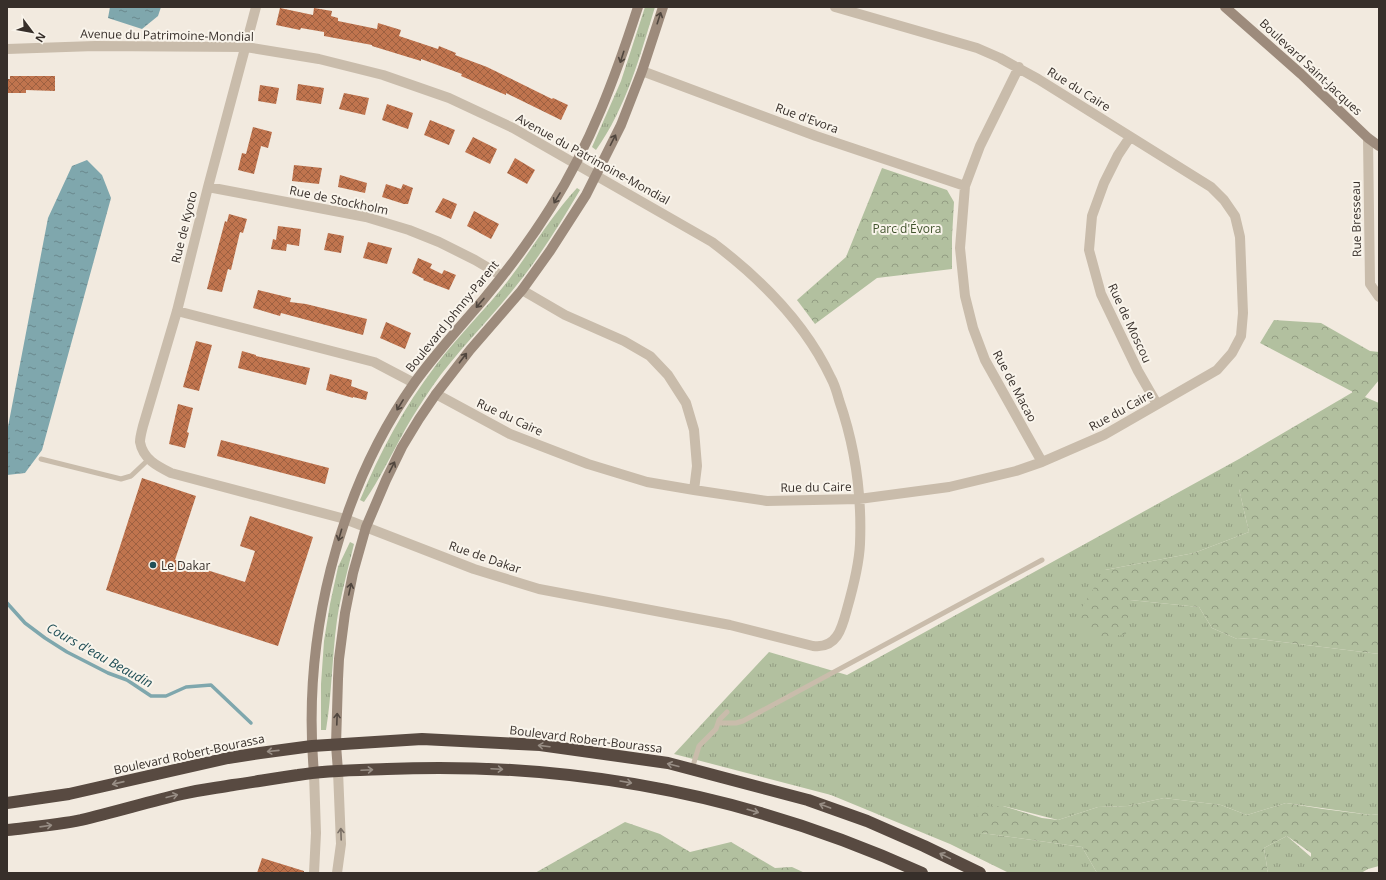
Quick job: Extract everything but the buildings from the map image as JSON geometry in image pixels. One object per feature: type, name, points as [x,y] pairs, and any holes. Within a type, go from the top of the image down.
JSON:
[{"type":"highway","name":"Boulevard Robert-Bourassa","points":[[7,803],[69,794],[234,757],[312,746],[422,739],[540,745],[668,764],[808,800],[867,821],[980,873]]},
{"type":"highway","points":[[7,830],[80,820],[183,794],[314,773],[422,768],[479,768],[536,771],[583,776],[667,789],[802,825],[922,873]]},
{"type":"street","name":"Rue de Kyoto","points":[[147,456],[140,441],[143,426],[177,311],[256,7]]},
{"type":"street","name":"Boulevard Johnny-Parent","points":[[314,773],[312,746],[314,678],[323,600],[345,519],[366,469],[388,425],[414,383],[444,344],[521,252],[551,208],[576,164],[606,99],[619,66],[638,7]]},
{"type":"street","points":[[337,873],[341,844],[336,745],[339,659],[345,614],[353,573],[366,527],[402,447],[436,394],[470,350],[522,290],[571,220],[586,195],[621,125],[642,71],[663,7]]},
{"type":"street","name":"Rue du Caire","points":[[436,394],[510,434],[588,464],[647,482],[767,501],[859,498],[949,487],[1016,471],[1042,462],[1104,435],[1217,370],[1232,353],[1241,336],[1243,312],[1240,237],[1235,216],[1224,200],[1211,187],[1019,67],[977,48],[835,7]]},
{"type":"street","name":"Boulevard Saint-Jacques","points":[[1225,7],[1301,74],[1368,138],[1379,146]]},
{"type":"street","name":"Avenue du Patrimoine-Mondial","points":[[7,49],[95,46],[246,47],[319,59],[383,75],[449,98],[513,128],[712,242],[738,262],[790,313],[814,348],[831,378],[845,417],[855,458],[859,498],[860,544],[854,583],[842,628],[830,644]]},
{"type":"street","name":"Rue de Macao","points":[[1019,67],[980,146],[965,186],[960,248],[965,296],[973,328],[985,360],[1042,462]]},
{"type":"street","name":"Rue d'Evora","points":[[642,71],[816,136],[965,186]]},
{"type":"street","name":"Rue de Moscou","points":[[1130,137],[1118,155],[1104,183],[1092,216],[1089,250],[1101,294],[1138,371],[1157,404]]},
{"type":"street","name":"Rue Bresseau","points":[[1368,138],[1370,284],[1379,297]]},
{"type":"street","name":"Rue de Stockholm","points":[[208,187],[366,217],[409,230],[440,242],[502,276]]},
{"type":"street","points":[[522,290],[564,314],[631,345],[650,356],[668,375],[686,403],[694,430],[696,466],[694,490]]},
{"type":"street","points":[[177,311],[374,362],[414,383]]},
{"type":"street","name":"Rue de Dakar","points":[[147,456],[153,464],[171,473],[345,519],[474,569],[539,589],[730,625],[813,646],[822,647],[830,644]]},
{"type":"street","points":[[314,773],[316,833],[314,873]]},
{"type":"lane","points":[[41,460],[121,479],[131,476],[147,456]]},
{"type":"lane","points":[[718,723],[736,723],[743,721],[1042,560]]},
{"type":"lane","points":[[691,770],[699,746],[716,729],[722,716],[727,712]]},
{"type":"green space","points":[[645,7],[655,7],[638,63],[616,117],[596,150],[592,147],[621,81]]},
{"type":"green space","name":"Parc d'Évora","points":[[882,168],[947,190],[954,202],[952,269],[877,278],[815,324],[797,300],[846,257]]},
{"type":"green space","points":[[577,188],[580,190],[542,251],[506,299],[452,361],[432,387],[409,423],[370,493],[364,502],[360,500],[394,430],[424,381],[444,354],[507,282],[549,222]]},
{"type":"green space","points":[[1274,320],[1321,323],[1370,351],[1379,352],[1379,380],[1365,397],[1379,403],[1379,654],[1251,638],[1237,639],[1212,628],[1199,607],[1130,600],[1126,634],[1096,639],[1074,620],[1105,570],[1194,553],[1249,532],[1239,489],[1239,459],[1353,392],[1260,343]]},
{"type":"green space","points":[[1239,459],[1239,489],[1249,532],[1194,553],[1105,570],[1130,600],[1199,607],[1212,628],[1237,639],[1251,638],[1379,654],[1379,814],[1371,815],[1286,803],[1247,815],[1221,805],[1164,798],[1128,806],[1098,807],[1058,820],[1003,806],[982,833],[1082,847],[1097,873],[1009,873],[950,844],[831,795],[674,754],[769,652],[847,675]]},
{"type":"green space","points":[[350,542],[354,544],[337,620],[330,703],[326,730],[321,730],[321,684],[324,641],[338,567]]},
{"type":"green space","points":[[1164,798],[1221,805],[1247,815],[1286,803],[1371,815],[1379,814],[1379,866],[1361,873],[1311,873],[1311,853],[1287,836],[1264,848],[1268,873],[1097,873],[1082,847],[982,833],[976,807],[1003,806],[1042,818],[1058,820],[1098,807],[1128,806]]},
{"type":"green space","points":[[625,822],[660,834],[690,852],[731,842],[775,868],[792,867],[805,873],[535,873]]},
{"type":"green space","points":[[1287,836],[1311,857],[1311,873],[1268,873],[1264,848]]},
{"type":"water","points":[[110,7],[161,7],[158,16],[142,29],[108,18]]},
{"type":"water","points":[[87,160],[102,175],[111,198],[42,450],[25,473],[7,475],[7,432],[48,218],[72,166]]},
{"type":"waterway","name":"Cours d'eau Beaudin","points":[[7,603],[25,623],[45,638],[67,652],[108,673],[127,680],[151,696],[166,696],[186,687],[211,685],[251,723]]},
{"type":"place","name":"Le Dakar","points":[[153,565]]}]
